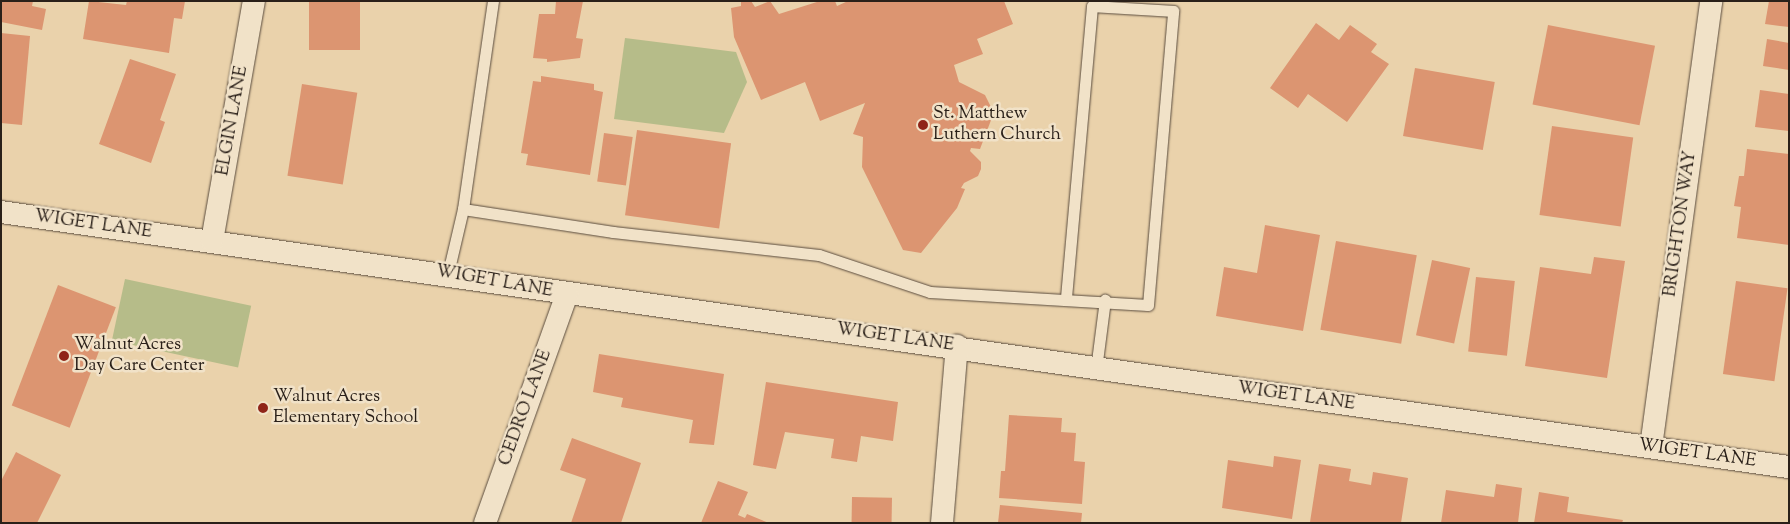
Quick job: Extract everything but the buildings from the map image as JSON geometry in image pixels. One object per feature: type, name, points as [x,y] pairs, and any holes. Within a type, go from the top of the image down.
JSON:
[{"type":"street","name":"ELGIN LANE","points":[[212,241],[254,1]]},
{"type":"street","name":"BRIGHTON WAY","points":[[1650,447],[1712,1]]},
{"type":"street","name":"WIGET LANE","points":[[1,212],[448,273],[567,294],[957,346],[1096,370],[1789,467]]},
{"type":"street","name":"CEDRO LANE","points":[[485,523],[567,294]]},
{"type":"street","points":[[942,523],[957,346]]},
{"type":"lane","points":[[448,273],[463,209],[493,1]]},
{"type":"lane","points":[[463,209],[613,232],[820,255],[930,292],[1106,300],[1148,305],[1173,11],[1092,6],[1066,298]]},
{"type":"lane","points":[[1096,370],[1106,300]]},
{"type":"green space","points":[[625,38],[736,52],[747,82],[724,133],[614,119]]},
{"type":"green space","points":[[125,279],[251,306],[238,367],[112,341]]},
{"type":"place","name":"St. Matthew Luthern Church","points":[[923,125]]},
{"type":"place","name":"Walnut Acres Day Care Center","points":[[64,356]]},
{"type":"place","name":"Walnut Acres Elementary School","points":[[263,408]]}]
